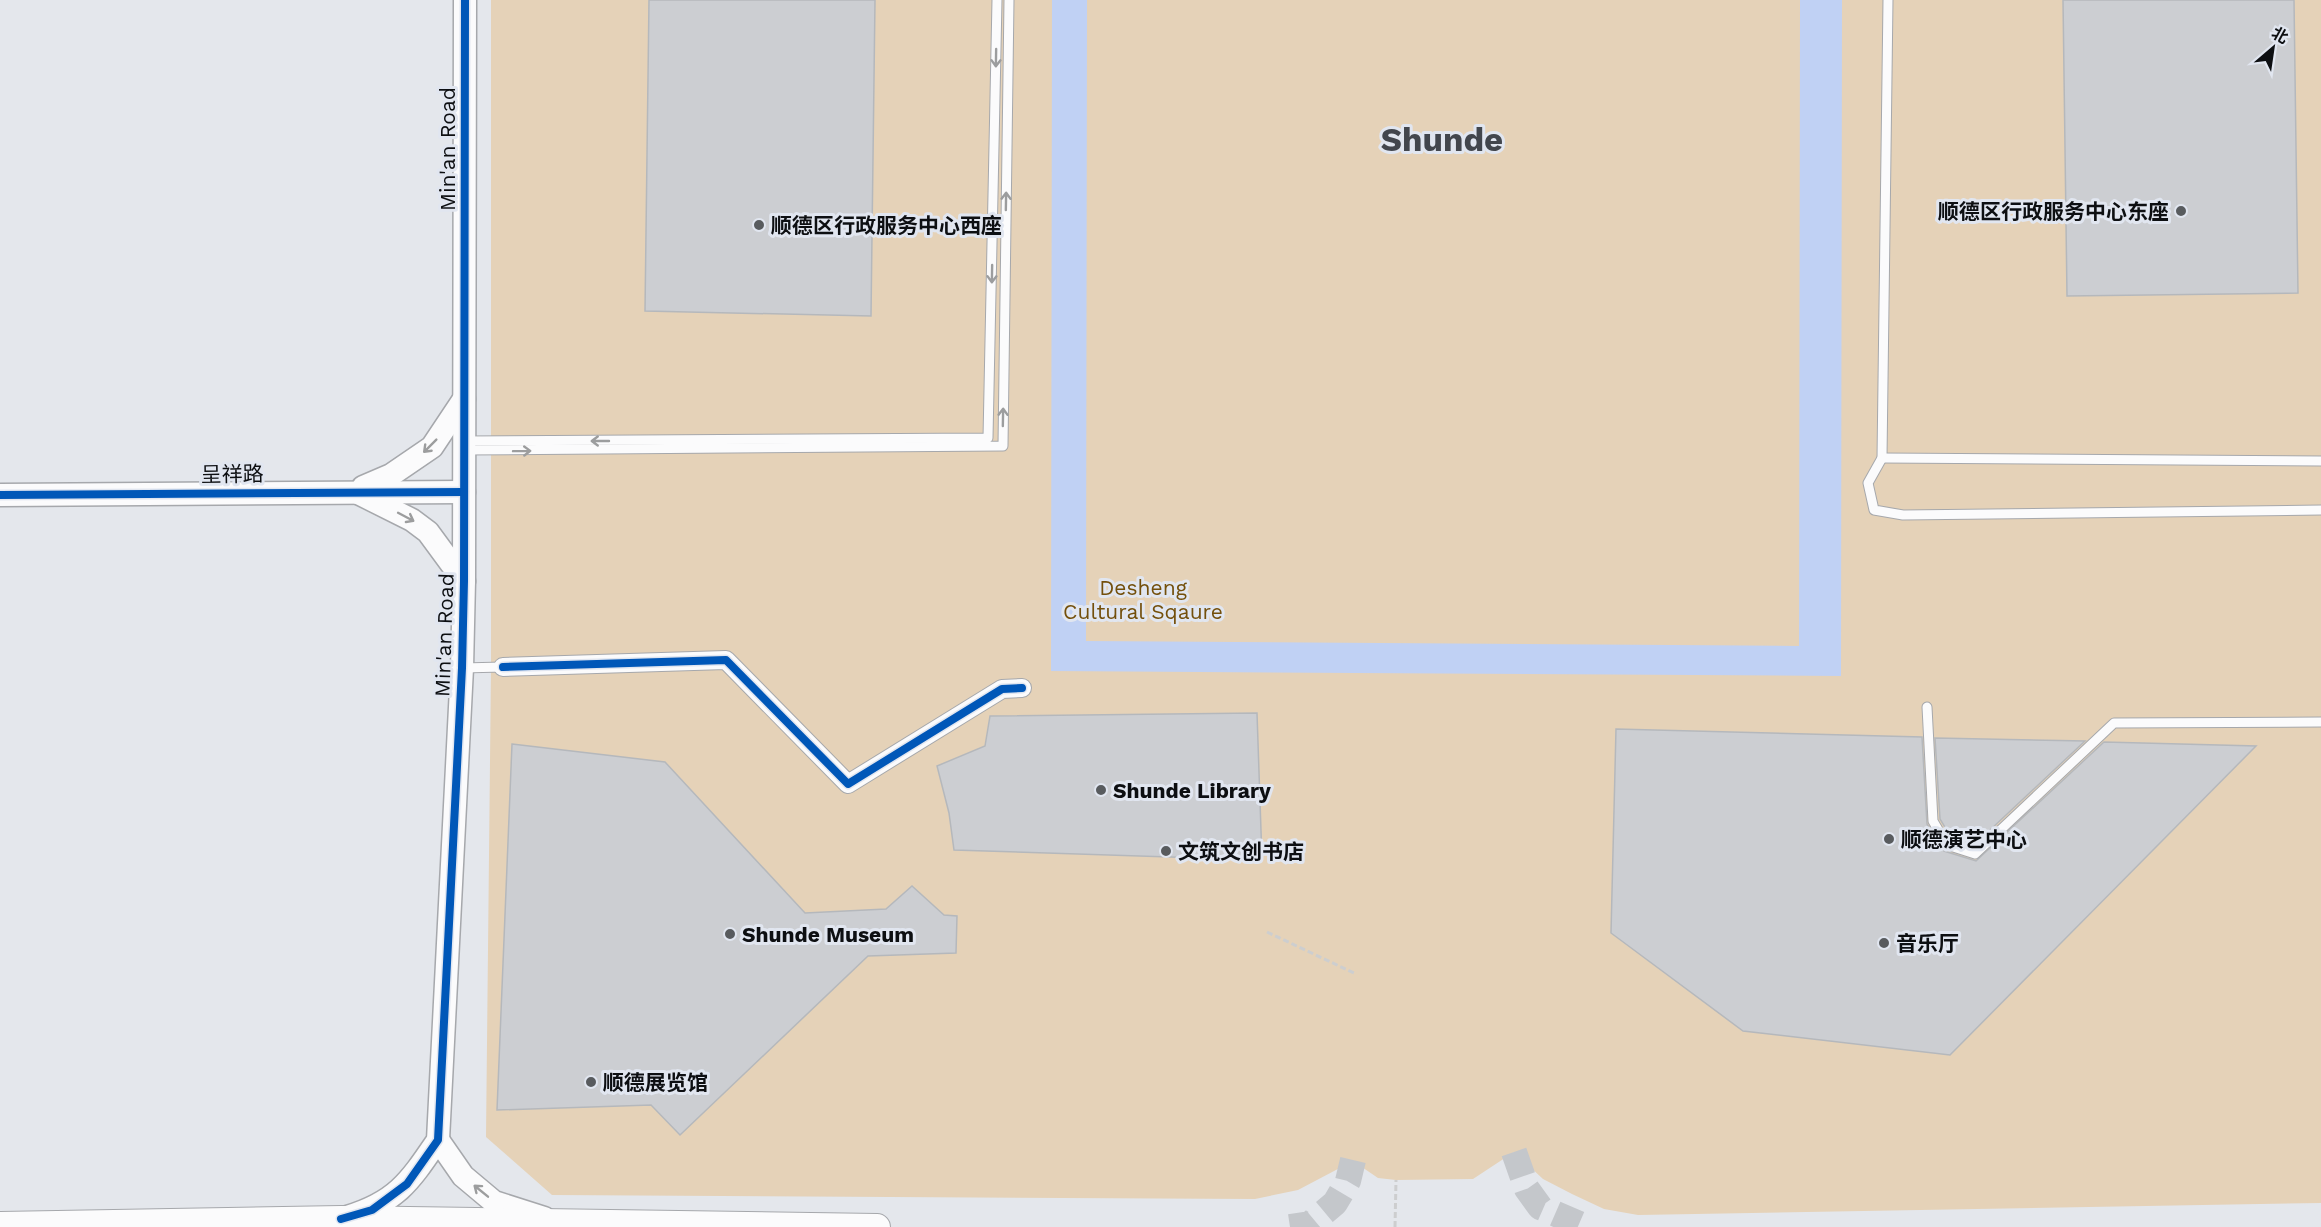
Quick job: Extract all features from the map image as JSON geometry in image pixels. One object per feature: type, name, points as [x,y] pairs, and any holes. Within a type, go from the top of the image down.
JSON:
[{"type":"main road","points":[[0,1225],[341,1219],[877,1227]]},
{"type":"street","name":"Min'an Road","points":[[438,1140],[462,668],[465,0]]},
{"type":"street","points":[[354,491],[391,475],[432,447],[464,399]]},
{"type":"street","points":[[354,491],[412,520],[428,532],[464,581]]},
{"type":"street","name":"呈祥路","points":[[0,495],[464,492]]},
{"type":"street","points":[[503,667],[726,660],[848,784],[1002,689],[1022,688]]},
{"type":"street","points":[[341,1219],[372,1210],[407,1184],[438,1140],[463,1176],[494,1202],[553,1222]]},
{"type":"lane","points":[[464,446],[988,438],[998,0]]},
{"type":"lane","points":[[464,446],[1003,446],[1009,0]]},
{"type":"lane","points":[[1888,0],[1882,458],[1868,483],[1874,510],[1902,515],[2321,510]]},
{"type":"lane","points":[[1882,458],[2321,460]]},
{"type":"lane","points":[[462,668],[503,667]]},
{"type":"lane","points":[[1927,707],[1934,821],[1947,845],[1975,854],[2114,723],[2321,722]]},
{"type":"path","points":[[1266,933],[1354,973]]},
{"type":"path","points":[[1395,1227],[1396,1180]]},
{"type":"green space","name":"Desheng Cultural Sqaure","points":[[491,0],[2321,0],[2321,1203],[1638,1215],[1604,1209],[1572,1194],[1543,1179],[1514,1152],[1473,1179],[1396,1180],[1378,1178],[1353,1161],[1298,1190],[1255,1199],[552,1195],[486,1137],[491,668]]},
{"type":"water","points":[[1052,0],[1087,0],[1086,641],[1799,646],[1800,0],[1842,0],[1841,676],[1051,671]]},
{"type":"building","name":"顺德区行政服务中心西座","points":[[649,0],[875,0],[871,316],[645,311]]},
{"type":"building","name":"顺德区行政服务中心东座","points":[[2063,0],[2294,0],[2298,293],[2067,296]]},
{"type":"building","name":"Shunde Library","points":[[1257,713],[1262,860],[954,850],[949,813],[937,766],[985,746],[990,716]]},
{"type":"building","name":"顺德演艺中心","points":[[1616,729],[1922,737],[1927,824],[1944,851],[1976,861],[2104,742],[2256,746],[1950,1055],[1743,1031],[1611,933]]},
{"type":"building","points":[[1935,738],[2085,741],[1973,846],[1952,839],[1940,819]]},
{"type":"building","name":"Shunde Museum","points":[[512,744],[665,762],[805,913],[886,909],[912,886],[944,915],[957,916],[956,953],[868,956],[680,1135],[651,1105],[497,1110]]},
{"type":"tunnel","points":[[1514,1152],[1527,1189],[1540,1207],[1586,1227]]},
{"type":"tunnel","points":[[1290,1227],[1310,1224],[1335,1203],[1348,1181],[1353,1160]]},
{"type":"cycle path","points":[[341,1219],[372,1210],[407,1184],[438,1140],[462,668],[465,0]]},
{"type":"cycle path","points":[[0,495],[464,492]]},
{"type":"cycle path","points":[[503,667],[726,660],[848,784],[1002,689],[1022,688]]},
{"type":"place","name":"顺德区行政服务中心东座","points":[[2181,211]]},
{"type":"place","name":"顺德区行政服务中心西座","points":[[759,225]]},
{"type":"place","name":"Shunde Library","points":[[1101,790]]},
{"type":"place","name":"顺德演艺中心","points":[[1889,839]]},
{"type":"place","name":"文筑文创书店","points":[[1166,851]]},
{"type":"place","name":"Shunde Museum","points":[[730,934]]},
{"type":"place","name":"音乐厅","points":[[1884,943]]},
{"type":"place","name":"顺德展览馆","points":[[591,1082]]},
{"type":"district","name":"Shunde","points":[[1442,139]]}]
